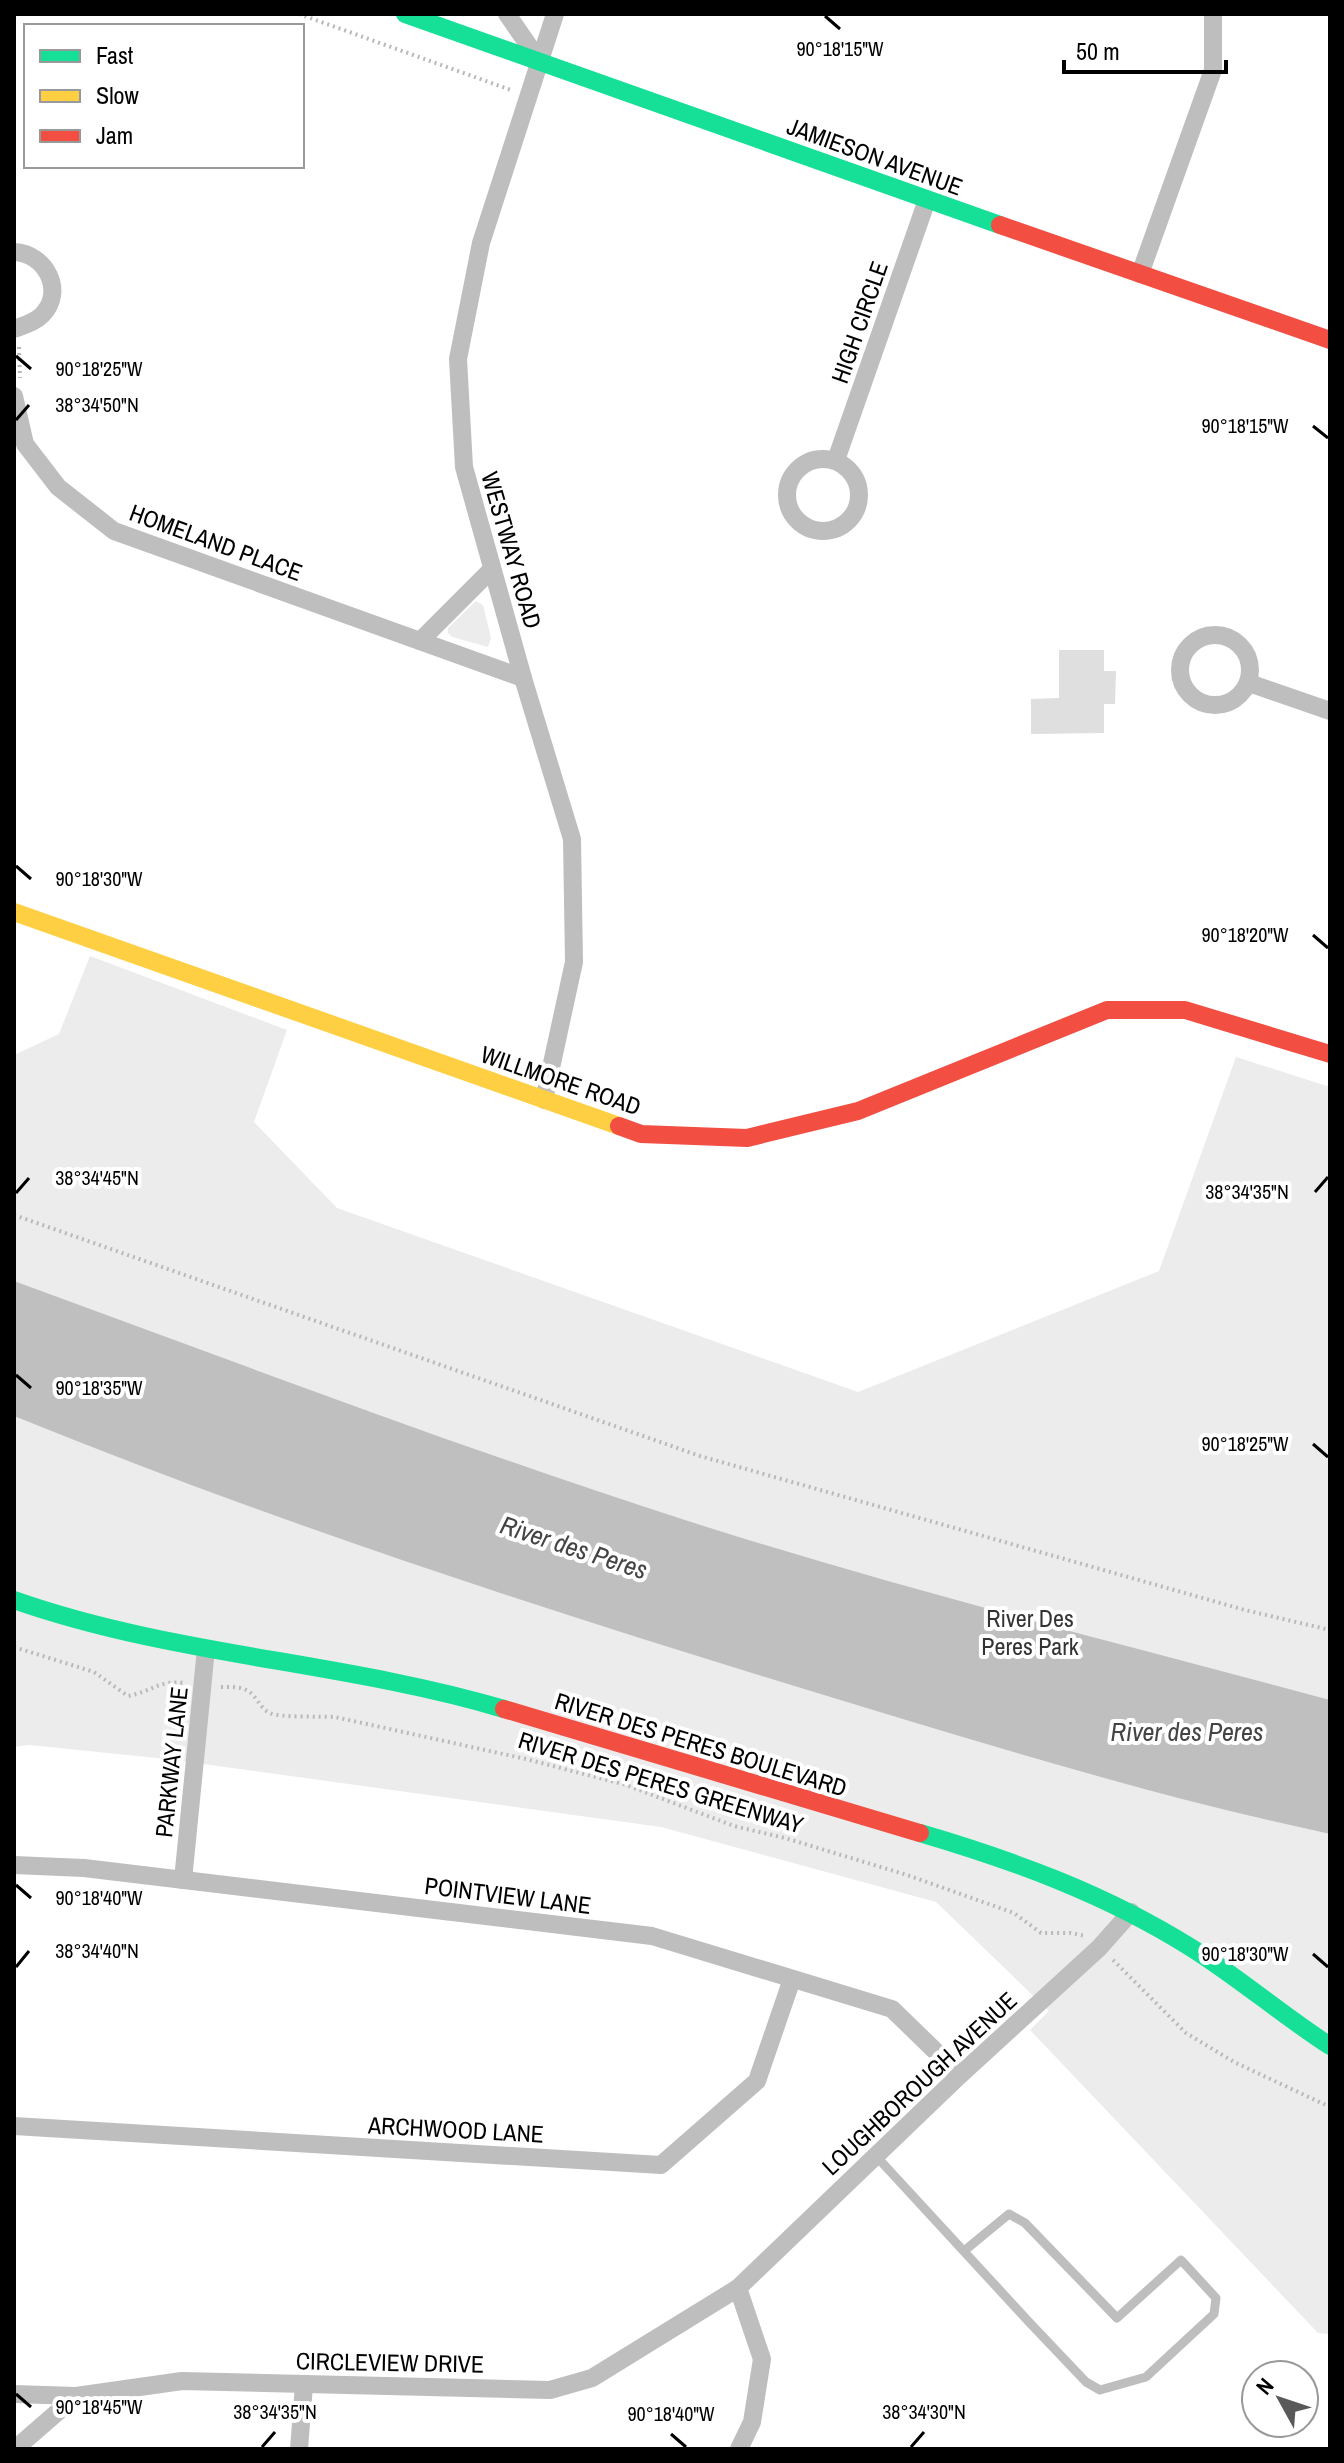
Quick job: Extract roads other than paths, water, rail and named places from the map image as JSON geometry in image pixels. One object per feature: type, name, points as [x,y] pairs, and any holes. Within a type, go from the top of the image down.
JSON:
[{"type":"main road","name":"JAMIESON AVENUE","points":[[405,14],[1330,340]]},
{"type":"main road","name":"WILLMORE ROAD","points":[[14,912],[641,1134],[747,1138],[858,1111],[1107,1010],[1185,1010],[1330,1054]]},
{"type":"main road","name":"RIVER DES PERES BOULEVARD","points":[[14,1600],[84,1624],[206,1649],[365,1675],[481,1701],[781,1794],[1004,1858],[1056,1877],[1131,1912],[1217,1965],[1330,2046]]},
{"type":"street","points":[[507,14],[540,62]]},
{"type":"street","name":"WESTWAY ROAD","points":[[544,1100],[574,962],[572,839],[464,467],[458,359],[481,243],[555,14]]},
{"type":"street","points":[[1140,274],[1213,70],[1213,14]]},
{"type":"street","name":"HIGH CIRCLE","points":[[836,460],[927,200]]},
{"type":"street","points":[[14,252],[36,258],[49,271],[53,288],[48,307],[41,317],[16,332]]},
{"type":"street","name":"HOMELAND PLACE","points":[[18,392],[25,444],[58,487],[114,531],[523,678]]},
{"type":"street","points":[[814,459],[836,460],[844,464],[857,480],[859,504],[853,515],[835,529],[810,529],[790,510],[788,484],[803,464],[814,459]]},
{"type":"street","points":[[420,641],[492,569]]},
{"type":"street","points":[[1249,683],[1330,711]]},
{"type":"street","name":"PARKWAY LANE","points":[[183,1880],[206,1649]]},
{"type":"street","name":"POINTVIEW LANE","points":[[14,1865],[84,1868],[652,1936],[892,2009],[960,2075]]},
{"type":"street","name":"LOUGHBOROUGH AVENUE","points":[[738,2288],[960,2075],[1099,1948],[1131,1912]]},
{"type":"street","name":"ARCHWOOD LANE","points":[[14,2126],[661,2165],[757,2081],[792,1979]]},
{"type":"street","points":[[738,2288],[762,2359],[752,2422],[739,2449]]},
{"type":"street","name":"CIRCLEVIEW DRIVE","points":[[14,2394],[76,2396],[182,2381],[550,2390],[592,2378],[738,2288]]},
{"type":"street","points":[[299,2449],[304,2385]]},
{"type":"street","points":[[15,2449],[76,2396]]},
{"type":"lane","points":[[876,2156],[964,2251],[1086,2382],[1100,2390],[1146,2377],[1214,2314],[1216,2298],[1181,2260],[1117,2318],[1025,2223],[1009,2214],[964,2251]]},
{"type":"water","name":"River des Peres","points":[[14,1281],[434,1435],[688,1521],[928,1592],[1330,1700],[1330,1834],[1196,1803],[1064,1767],[603,1626],[307,1527],[14,1416]]},
{"type":"park label","name":"River Des Peres Park","points":[[1030,1632]]}]
